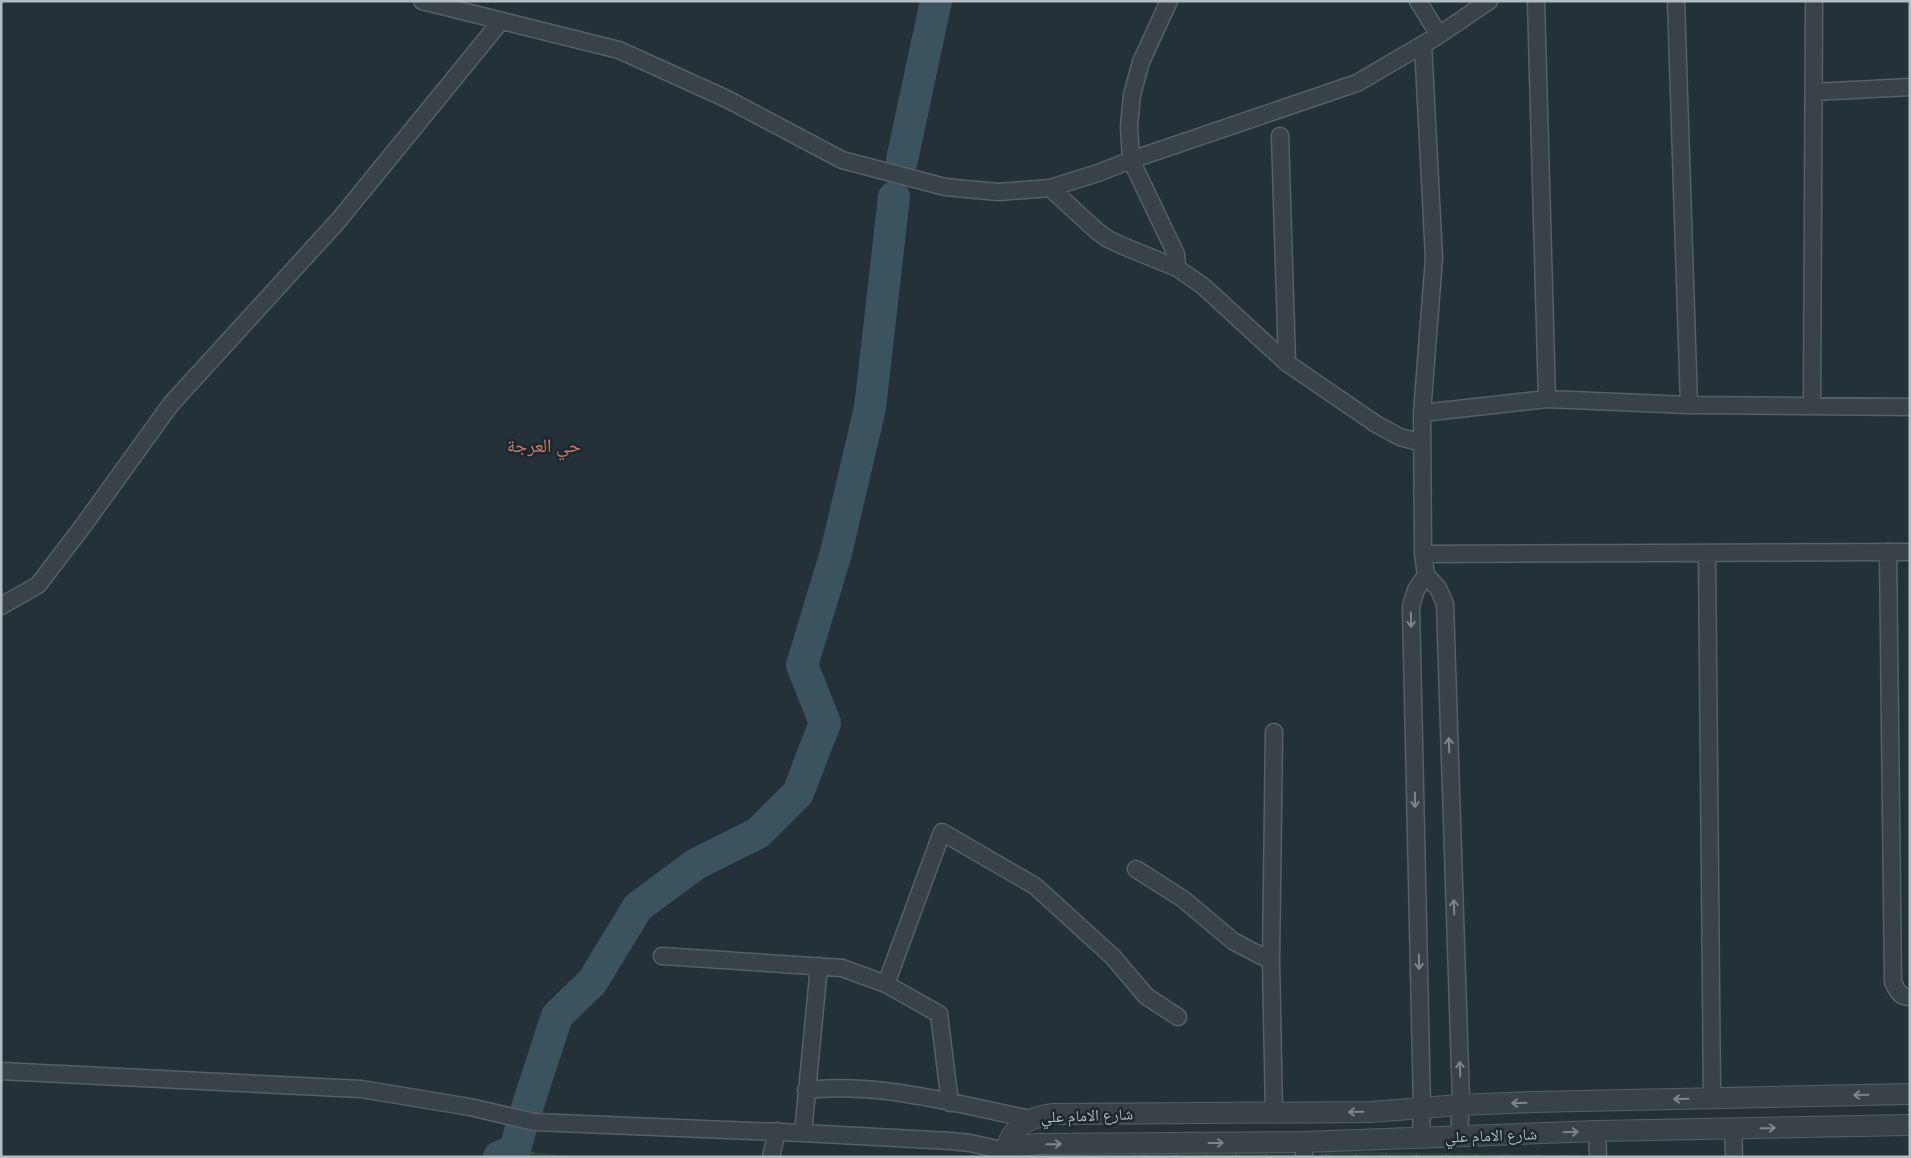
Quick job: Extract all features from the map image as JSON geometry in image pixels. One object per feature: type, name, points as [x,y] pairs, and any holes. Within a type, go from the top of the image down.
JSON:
[{"type":"street","points":[[422,1],[619,50],[727,99],[842,160],[945,187],[998,192],[1050,188],[1098,174],[1130,160],[1358,83],[1439,35],[1489,1]]},
{"type":"street","points":[[1169,1],[1141,62],[1132,95],[1129,126],[1130,160],[1176,254],[1177,268]]},
{"type":"street","points":[[1418,1],[1439,35]]},
{"type":"street","points":[[1536,1],[1547,399]]},
{"type":"street","points":[[1676,1],[1689,405]]},
{"type":"street","points":[[1812,406],[1814,1]]},
{"type":"street","points":[[1,606],[38,585],[171,404],[338,221],[501,21]]},
{"type":"street","points":[[1423,44],[1434,258],[1422,413],[1423,554],[1426,574],[1438,588],[1445,604],[1460,1105],[1459,1136]]},
{"type":"street","points":[[1814,92],[1910,86]]},
{"type":"street","points":[[1280,136],[1287,362]]},
{"type":"street","points":[[1050,188],[1108,239],[1177,268],[1203,286],[1287,362],[1382,427],[1400,437],[1422,443]]},
{"type":"street","points":[[1422,413],[1547,399],[1689,405],[1910,407]]},
{"type":"street","points":[[1888,552],[1893,982],[1898,993],[1904,997],[1910,997]]},
{"type":"street","points":[[1423,554],[1910,552]]},
{"type":"street","points":[[1707,553],[1712,1098]]},
{"type":"street","points":[[1421,1137],[1422,1108],[1411,606],[1416,590],[1426,574]]},
{"type":"street","points":[[1274,732],[1270,960],[1274,1114]]},
{"type":"street","points":[[886,984],[942,832],[1035,886],[1113,957],[1146,996],[1178,1017]]},
{"type":"street","points":[[1136,869],[1183,899],[1233,941],[1270,960]]},
{"type":"street","points":[[662,956],[842,968],[886,984],[939,1014],[950,1103]]},
{"type":"street","points":[[803,1132],[819,966]]},
{"type":"street","points":[[1,1071],[361,1089],[470,1107],[534,1122],[803,1132],[951,1141],[970,1143],[1006,1154]]},
{"type":"street","points":[[806,1090],[828,1088],[873,1089],[1030,1119]]},
{"type":"street","name":"شارع الامام علي","points":[[1006,1154],[1015,1132],[1030,1119],[1038,1116],[1066,1113],[1274,1114],[1370,1112],[1460,1105],[1910,1094]]},
{"type":"street","name":"شارع الامام علي","points":[[1006,1154],[1018,1146],[1038,1144],[1304,1150],[1421,1137],[1597,1131],[1910,1125]]},
{"type":"street","points":[[1732,1128],[1734,1157]]},
{"type":"street","points":[[771,1157],[777,1131]]},
{"type":"street","points":[[1597,1131],[1598,1157]]},
{"type":"green space","points":[[515,1150],[575,1157],[499,1157]]},
{"type":"green space","points":[[1130,1150],[1294,1154],[1294,1157],[1130,1157]]},
{"type":"green space","points":[[1320,1151],[1581,1155],[1581,1157],[1319,1157]]},
{"type":"waterway","points":[[902,160],[936,1]]},
{"type":"waterway","points":[[526,1111],[557,1016],[592,982],[638,907],[696,864],[758,833],[798,793],[825,723],[802,665],[836,553],[870,408],[894,197]]},
{"type":"waterway","points":[[499,1157],[515,1150],[522,1124]]},
{"type":"district","name":"حي العرجة","points":[[544,445]]}]
